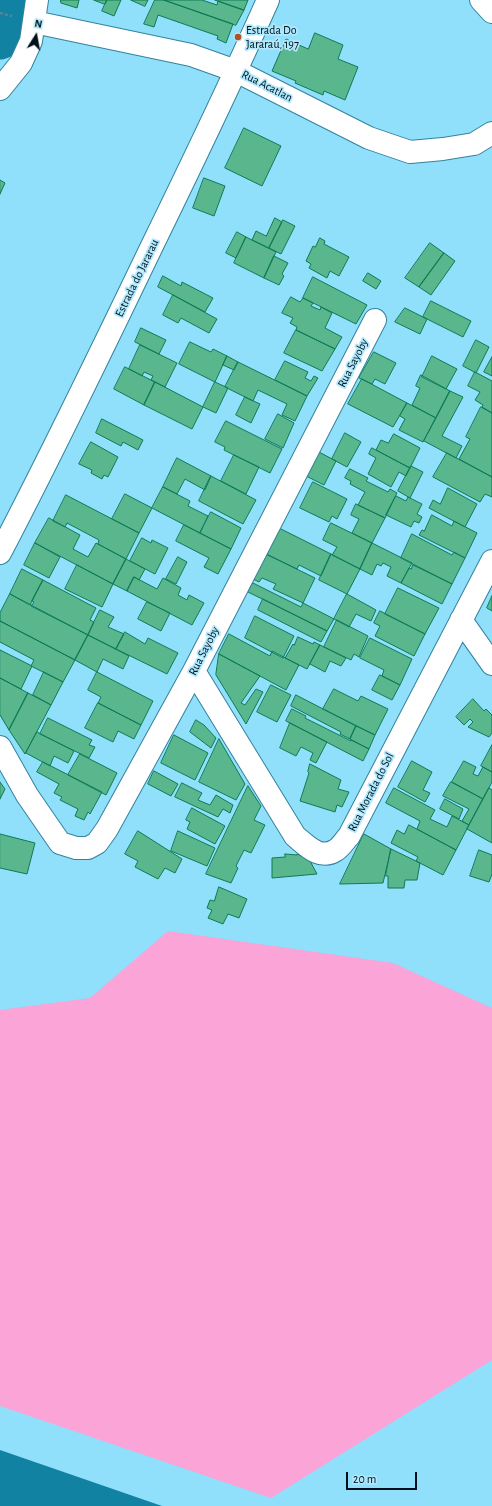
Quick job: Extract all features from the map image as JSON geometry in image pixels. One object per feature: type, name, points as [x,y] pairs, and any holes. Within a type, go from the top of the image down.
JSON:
[{"type":"street","points":[[0,89],[21,63],[31,41],[38,0]]},
{"type":"street","name":"Estrada do Jararau","points":[[0,552],[96,362],[268,0]]},
{"type":"street","points":[[481,0],[492,12]]},
{"type":"street","name":"Rua Acatlan","points":[[34,22],[191,55],[236,70],[369,138],[410,152],[474,144],[492,133]]},
{"type":"street","name":"Rua Sayoby","points":[[0,747],[27,795],[60,843],[76,848],[88,848],[97,843],[107,829],[194,671],[375,320]]},
{"type":"street","name":"Rua Morada do Sol","points":[[194,671],[295,836],[316,853],[327,854],[336,850],[349,836],[492,561]]},
{"type":"street","points":[[461,620],[492,664]]},
{"type":"shaded area","points":[[168,931],[393,963],[492,1008],[492,1360],[271,1498],[0,1406],[0,1010],[90,998]]},
{"type":"water","points":[[0,1450],[162,1506],[0,1506]]},
{"type":"building","points":[[61,0],[79,0],[77,8],[61,3]]},
{"type":"building","points":[[94,0],[107,0],[105,4]]},
{"type":"building","points":[[107,0],[121,0],[114,16],[102,11]]},
{"type":"building","points":[[131,0],[148,0],[145,6]]},
{"type":"building","points":[[155,0],[164,0],[233,24],[226,43],[217,39],[218,36],[158,15],[154,27],[144,24]]},
{"type":"building","points":[[164,0],[202,0],[217,5],[218,1],[244,10],[236,25]]},
{"type":"building","points":[[215,0],[248,0],[244,10]]},
{"type":"building","points":[[315,33],[343,45],[338,59],[358,67],[345,100],[324,91],[323,95],[272,71],[286,39],[308,49]]},
{"type":"building","points":[[244,128],[281,146],[262,186],[225,168]]},
{"type":"building","points":[[204,178],[225,186],[214,216],[193,208]]},
{"type":"building","points":[[0,180],[5,183],[0,194]]},
{"type":"building","points":[[275,218],[282,222],[269,248],[252,240],[256,231],[266,236]]},
{"type":"building","points":[[283,220],[295,226],[281,254],[269,248]]},
{"type":"building","points":[[237,232],[246,237],[236,258],[226,253]]},
{"type":"building","points":[[246,237],[276,252],[264,278],[234,263]]},
{"type":"building","points":[[320,238],[325,241],[324,244],[349,257],[339,276],[330,271],[327,278],[309,268],[311,264],[306,261],[313,246],[315,247]]},
{"type":"building","points":[[430,243],[444,253],[419,287],[405,278]]},
{"type":"building","points":[[444,253],[455,261],[431,295],[419,287]]},
{"type":"building","points":[[274,256],[288,263],[282,274],[284,276],[279,285],[264,278]]},
{"type":"building","points":[[368,273],[381,281],[376,289],[363,281]]},
{"type":"building","points":[[163,276],[181,286],[182,282],[213,298],[205,312],[158,287]]},
{"type":"building","points":[[313,277],[367,305],[356,324],[303,298]]},
{"type":"building","points":[[173,295],[217,319],[209,333],[181,318],[178,323],[163,315]]},
{"type":"building","points":[[291,297],[300,302],[303,298],[313,303],[311,306],[320,310],[321,307],[332,313],[325,328],[342,337],[335,349],[296,330],[297,327],[290,323],[293,318],[282,313]]},
{"type":"building","points":[[431,301],[471,321],[463,337],[423,317]]},
{"type":"building","points":[[405,308],[427,319],[420,334],[395,322]]},
{"type":"building","points":[[141,328],[166,340],[159,354],[135,342]]},
{"type":"building","points":[[296,330],[335,349],[322,371],[284,353]]},
{"type":"building","points":[[476,340],[489,347],[476,373],[463,366]]},
{"type":"building","points":[[190,342],[211,352],[213,349],[227,356],[215,382],[179,364]]},
{"type":"building","points":[[140,345],[177,363],[165,387],[151,380],[153,376],[144,372],[142,376],[129,369]]},
{"type":"building","points":[[374,352],[396,363],[385,384],[375,379],[372,384],[359,378]]},
{"type":"building","points":[[227,356],[238,362],[234,370],[223,365]]},
{"type":"building","points":[[432,356],[457,369],[446,389],[422,377]]},
{"type":"building","points":[[492,357],[492,376],[484,372]]},
{"type":"building","points":[[285,361],[308,372],[305,378],[311,381],[314,376],[318,378],[307,396],[275,380]]},
{"type":"building","points":[[238,362],[307,396],[295,421],[282,415],[287,404],[258,390],[253,401],[225,387]]},
{"type":"building","points":[[125,367],[155,382],[144,405],[114,389]]},
{"type":"building","points":[[475,372],[492,381],[492,413],[482,407],[483,405],[475,400],[480,392],[468,386]]},
{"type":"building","points":[[421,375],[450,391],[436,418],[412,405],[420,388],[416,386]]},
{"type":"building","points":[[362,379],[407,403],[393,427],[348,404]]},
{"type":"building","points":[[155,382],[203,407],[192,429],[144,405]]},
{"type":"building","points":[[215,382],[228,388],[216,413],[203,407]]},
{"type":"building","points":[[450,391],[463,397],[442,436],[462,446],[456,458],[424,441]]},
{"type":"building","points":[[245,397],[260,404],[251,423],[236,415]]},
{"type":"building","points":[[407,403],[436,418],[423,442],[399,430],[405,419],[400,416]]},
{"type":"building","points":[[481,407],[492,413],[492,477],[459,459],[470,439],[466,437]]},
{"type":"building","points":[[278,414],[294,423],[283,448],[265,439]]},
{"type":"building","points":[[102,419],[143,440],[138,450],[123,442],[121,446],[96,433]]},
{"type":"building","points":[[226,421],[282,449],[270,473],[224,450],[225,447],[215,442]]},
{"type":"building","points":[[345,433],[361,442],[347,467],[332,459]]},
{"type":"building","points":[[394,434],[420,448],[410,468],[376,450],[381,440],[388,443]]},
{"type":"building","points":[[91,442],[118,457],[108,477],[104,475],[102,479],[91,473],[92,470],[79,464]]},
{"type":"building","points":[[372,448],[410,468],[406,476],[399,472],[391,487],[368,474],[376,458],[369,454]]},
{"type":"building","points":[[317,451],[336,461],[324,485],[304,475]]},
{"type":"building","points":[[447,453],[492,477],[492,497],[485,494],[480,502],[433,477]]},
{"type":"building","points":[[234,455],[259,467],[246,494],[221,481]]},
{"type":"building","points":[[177,458],[211,476],[205,490],[185,479],[177,494],[163,487]]},
{"type":"building","points":[[411,466],[423,472],[410,498],[398,491]]},
{"type":"building","points":[[350,469],[368,478],[366,481],[388,492],[390,489],[397,493],[385,518],[358,505],[365,492],[350,484],[351,481],[345,478]]},
{"type":"building","points":[[211,476],[256,500],[243,524],[199,501]]},
{"type":"building","points":[[313,482],[347,499],[337,519],[332,516],[329,522],[300,508]]},
{"type":"building","points":[[163,487],[190,501],[188,506],[208,516],[200,533],[152,508]]},
{"type":"building","points":[[448,488],[477,504],[465,527],[429,508],[433,500],[440,504]]},
{"type":"building","points":[[125,494],[152,508],[139,533],[112,519]]},
{"type":"building","points":[[66,495],[139,533],[126,559],[98,544],[99,540],[67,523],[65,527],[53,521]]},
{"type":"building","points":[[396,496],[406,501],[408,497],[422,504],[417,514],[422,517],[419,523],[414,521],[411,527],[386,515]]},
{"type":"building","points":[[356,504],[385,518],[372,543],[352,533],[359,519],[351,515]]},
{"type":"building","points":[[211,512],[241,528],[231,549],[200,533]]},
{"type":"building","points":[[432,515],[452,526],[454,521],[477,533],[465,558],[419,535],[422,530],[424,531]]},
{"type":"building","points":[[49,518],[80,535],[73,549],[88,557],[96,543],[126,559],[113,584],[35,543]]},
{"type":"building","points":[[331,523],[372,543],[360,569],[332,555],[337,547],[323,540]]},
{"type":"building","points":[[184,525],[231,549],[218,574],[204,567],[209,558],[176,541]]},
{"type":"building","points":[[279,528],[331,554],[321,576],[299,565],[297,569],[266,554]]},
{"type":"building","points":[[412,534],[452,555],[454,552],[465,558],[452,584],[401,558]]},
{"type":"building","points":[[142,538],[151,543],[152,540],[168,548],[155,574],[130,561]]},
{"type":"building","points":[[35,543],[60,557],[49,578],[24,565]]},
{"type":"building","points":[[372,543],[412,563],[401,583],[387,576],[391,567],[383,563],[381,566],[377,564],[372,575],[360,569]]},
{"type":"building","points":[[266,554],[315,578],[303,603],[273,589],[276,584],[262,578],[259,582],[253,579]]},
{"type":"building","points":[[331,554],[360,569],[347,594],[319,580]]},
{"type":"building","points":[[178,557],[187,562],[176,584],[166,579]]},
{"type":"building","points":[[126,559],[145,569],[139,580],[134,577],[127,591],[113,584]]},
{"type":"building","points":[[77,565],[113,584],[102,607],[65,589]]},
{"type":"building","points":[[413,565],[452,584],[442,604],[401,583],[409,568],[411,569]]},
{"type":"building","points":[[22,569],[43,580],[30,605],[10,594]]},
{"type":"building","points":[[134,577],[157,589],[163,578],[181,588],[178,595],[187,600],[189,595],[204,603],[192,625],[127,591]]},
{"type":"building","points":[[43,580],[96,608],[90,620],[94,622],[88,635],[31,606]]},
{"type":"building","points":[[253,583],[301,607],[303,603],[334,619],[327,631],[248,592]]},
{"type":"building","points":[[398,588],[439,608],[425,634],[385,614]]},
{"type":"building","points":[[10,594],[88,635],[75,660],[0,621],[0,613]]},
{"type":"building","points":[[347,594],[376,610],[371,621],[356,614],[349,627],[334,619]]},
{"type":"building","points":[[492,596],[492,611],[487,608]]},
{"type":"building","points":[[263,599],[327,631],[321,642],[258,610]]},
{"type":"building","points":[[147,602],[170,613],[161,631],[138,619]]},
{"type":"building","points":[[100,610],[114,617],[108,627],[124,634],[116,649],[88,635]]},
{"type":"building","points":[[380,611],[425,634],[414,656],[375,636],[380,626],[374,623]]},
{"type":"building","points":[[255,616],[294,636],[283,658],[245,638]]},
{"type":"building","points":[[337,620],[368,636],[359,657],[354,654],[351,660],[324,647]]},
{"type":"building","points":[[0,621],[75,660],[63,682],[31,666],[34,660],[0,642]]},
{"type":"building","points":[[125,632],[145,644],[148,638],[178,653],[167,674],[116,649]]},
{"type":"building","points":[[229,634],[270,656],[272,651],[299,665],[286,690],[219,654]]},
{"type":"building","points":[[88,635],[129,656],[123,669],[103,659],[97,672],[75,660]]},
{"type":"building","points":[[298,637],[313,644],[314,642],[320,645],[307,669],[285,658]]},
{"type":"building","points":[[370,638],[412,659],[400,685],[382,676],[384,670],[360,658]]},
{"type":"building","points":[[320,645],[346,658],[341,666],[330,661],[325,672],[310,664]]},
{"type":"building","points":[[0,650],[32,666],[21,689],[0,678]]},
{"type":"building","points":[[219,654],[260,676],[241,703],[245,705],[256,689],[263,692],[246,724],[216,675]]},
{"type":"building","points":[[44,672],[63,682],[51,705],[33,695]]},
{"type":"building","points":[[97,672],[153,701],[141,725],[98,703],[101,697],[88,690]]},
{"type":"building","points":[[380,675],[400,685],[392,700],[372,690]]},
{"type":"building","points":[[0,678],[28,693],[9,730],[0,715]]},
{"type":"building","points":[[271,685],[291,695],[277,722],[257,712]]},
{"type":"building","points":[[334,689],[358,701],[361,696],[388,709],[375,735],[323,709]]},
{"type":"building","points":[[28,693],[51,705],[25,754],[9,730]]},
{"type":"building","points":[[296,695],[356,726],[350,739],[340,734],[341,732],[291,706]]},
{"type":"building","points":[[473,699],[484,711],[486,709],[492,715],[492,733],[489,737],[468,727],[473,722],[470,719],[464,725],[456,717]]},
{"type":"building","points":[[98,703],[141,725],[134,739],[118,731],[113,742],[85,728]]},
{"type":"building","points":[[292,709],[306,716],[305,718],[369,749],[363,761],[286,721]]},
{"type":"building","points":[[48,718],[92,740],[89,745],[95,747],[89,758],[40,734]]},
{"type":"building","points":[[196,720],[204,725],[216,738],[211,748],[190,732]]},
{"type":"building","points":[[290,723],[327,742],[316,763],[310,760],[313,753],[301,747],[296,756],[280,748]]},
{"type":"building","points":[[356,726],[375,735],[369,749],[350,739]]},
{"type":"building","points":[[37,732],[74,751],[68,763],[54,756],[50,766],[26,753]]},
{"type":"building","points":[[174,735],[208,753],[195,780],[161,763]]},
{"type":"building","points":[[219,739],[245,784],[236,800],[199,782]]},
{"type":"building","points":[[492,745],[492,772],[481,766]]},
{"type":"building","points":[[80,754],[117,773],[106,795],[68,775]]},
{"type":"building","points":[[412,761],[432,772],[423,790],[430,793],[425,802],[398,787]]},
{"type":"building","points":[[464,761],[476,767],[473,774],[478,776],[483,767],[492,772],[492,782],[483,799],[452,782]]},
{"type":"building","points":[[43,762],[102,792],[90,814],[88,812],[84,820],[75,816],[78,809],[60,800],[62,797],[54,793],[59,784],[37,772]]},
{"type":"building","points":[[310,764],[341,780],[338,789],[349,792],[342,807],[337,805],[335,812],[300,801],[309,773]]},
{"type":"building","points":[[154,771],[178,784],[171,796],[148,784]]},
{"type":"building","points":[[0,782],[5,789],[0,799]]},
{"type":"building","points":[[451,782],[483,799],[469,825],[462,821],[469,809],[443,796]]},
{"type":"building","points":[[182,783],[202,793],[198,800],[210,805],[216,795],[233,805],[230,813],[223,809],[218,817],[175,797]]},
{"type":"building","points":[[248,786],[261,806],[254,820],[265,825],[251,853],[244,850],[236,866],[238,868],[231,883],[206,874]]},
{"type":"building","points":[[394,788],[435,810],[430,819],[447,827],[452,816],[469,825],[456,850],[417,829],[420,821],[386,803]]},
{"type":"building","points":[[489,788],[492,790],[492,843],[467,829]]},
{"type":"building","points":[[445,799],[463,809],[459,819],[440,809]]},
{"type":"building","points":[[192,808],[225,826],[215,844],[187,829],[190,822],[186,820]]},
{"type":"building","points":[[409,825],[456,850],[443,875],[416,861],[418,857],[391,843],[397,830],[404,834]]},
{"type":"building","points":[[138,831],[182,859],[175,873],[165,868],[158,879],[135,867],[138,861],[125,854]]},
{"type":"building","points":[[178,831],[215,848],[207,866],[171,851]]},
{"type":"building","points":[[0,834],[35,843],[27,874],[0,868]]},
{"type":"building","points":[[364,834],[391,849],[383,883],[340,884]]},
{"type":"building","points":[[391,849],[420,863],[417,880],[405,880],[404,888],[388,888],[388,876],[386,876]]},
{"type":"building","points":[[479,850],[492,855],[492,874],[489,882],[470,876]]},
{"type":"building","points":[[285,854],[297,854],[309,859],[317,874],[272,878],[272,858],[285,857]]},
{"type":"building","points":[[219,887],[247,899],[239,918],[228,914],[223,924],[208,918],[212,910],[207,908],[210,900],[214,901]]},
{"type":"waterway","points":[[0,38],[9,0]]},
{"type":"place","name":"Estrada Do Jararaú, 197","points":[[238,37]]}]
